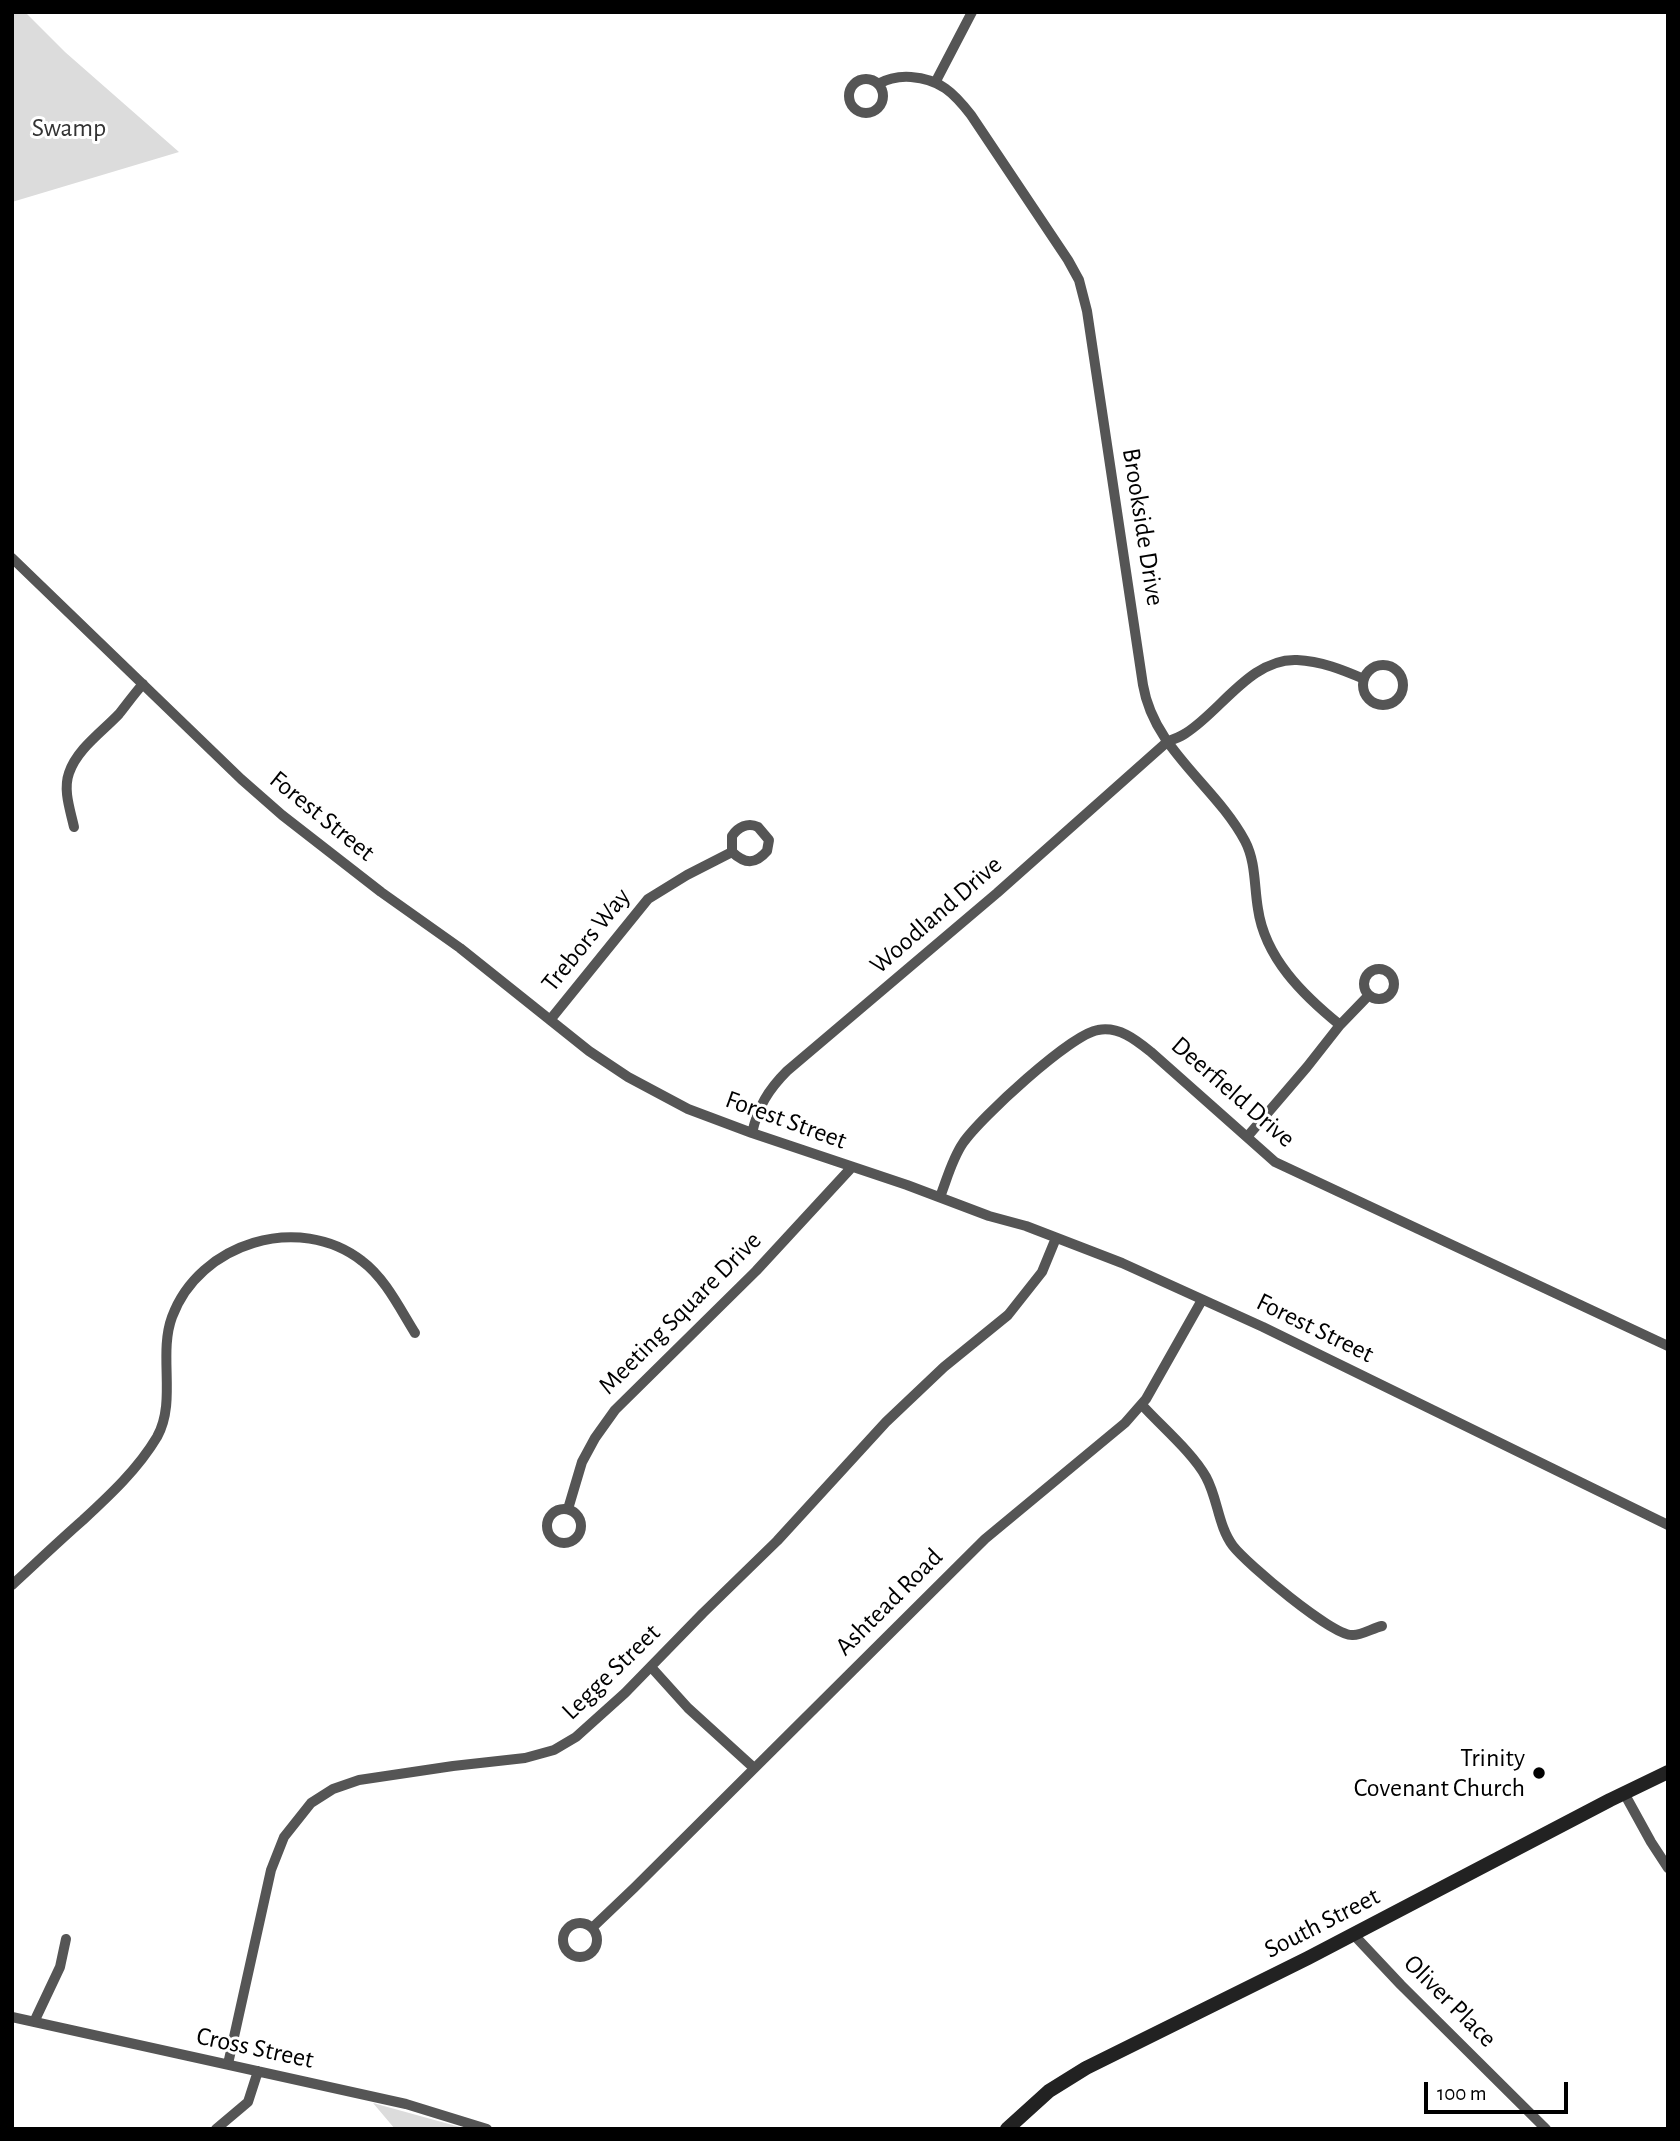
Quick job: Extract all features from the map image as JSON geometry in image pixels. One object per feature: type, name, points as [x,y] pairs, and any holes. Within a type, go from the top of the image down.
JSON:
[{"type":"street","points":[[878,84],[896,77],[936,81],[972,12]]},
{"type":"street","name":"Brookside Drive","points":[[936,81],[971,115],[1068,260],[1082,289],[1145,697],[1157,727],[1167,742],[1225,811],[1245,840],[1252,859],[1260,920],[1272,950],[1302,990],[1340,1025]]},
{"type":"street","name":"Forest Street","points":[[12,558],[282,815],[354,872],[460,948],[589,1051],[655,1092],[688,1109],[752,1133],[1122,1263],[1668,1525]]},
{"type":"street","name":"Woodland Drive","points":[[752,1133],[764,1099],[787,1071],[997,893],[1167,742],[1186,733],[1224,702],[1251,674],[1295,660],[1329,665],[1364,679]]},
{"type":"street","points":[[74,827],[67,791],[73,765],[143,684]]},
{"type":"street","name":"Trebors Way","points":[[550,1020],[644,902],[678,880],[732,852]]},
{"type":"street","points":[[1247,1137],[1340,1025],[1369,995]]},
{"type":"street","name":"Deerfield Drive","points":[[940,1197],[957,1153],[980,1121],[1083,1034],[1098,1030],[1119,1032],[1135,1039],[1266,1156],[1668,1346]]},
{"type":"street","name":"Meeting Square Drive","points":[[568,1508],[582,1461],[615,1410],[741,1286],[852,1167]]},
{"type":"street","points":[[12,1585],[116,1488],[151,1446],[163,1424],[166,1408],[166,1342],[173,1313],[194,1281],[217,1260],[242,1246],[276,1238],[313,1240],[338,1247],[360,1259],[377,1275],[415,1334]]},
{"type":"street","name":"Legge Street","points":[[228,2064],[271,1870],[284,1837],[311,1803],[333,1789],[368,1778],[525,1758],[554,1750],[593,1724],[793,1524],[886,1422],[944,1367],[1008,1315],[1042,1272],[1056,1238]]},
{"type":"street","name":"Ashtead Road","points":[[592,1927],[985,1539],[1110,1437],[1142,1405],[1202,1300]]},
{"type":"street","points":[[1142,1405],[1206,1476],[1232,1546],[1260,1574],[1334,1629],[1352,1635],[1382,1626]]},
{"type":"street","points":[[651,1667],[688,1708],[754,1768]]},
{"type":"street","name":"South Street","points":[[1007,2129],[1043,2096],[1086,2068],[1275,1975],[1668,1772]]},
{"type":"street","points":[[1624,1793],[1668,1868]]},
{"type":"street","name":"Oliver Place","points":[[1353,1934],[1426,2011],[1546,2129]]},
{"type":"street","points":[[34,2022],[60,1967],[66,1939]]},
{"type":"street","name":"Cross Street","points":[[12,2017],[406,2104],[486,2129]]},
{"type":"street","points":[[216,2129],[248,2102],[258,2071]]},
{"type":"green space","name":"Swamp","points":[[12,12],[25,12],[65,52],[179,152],[12,202]]},
{"type":"green space","points":[[373,2103],[467,2129],[395,2129]]},
{"type":"place","name":"Trinity Covenant Church","points":[[1539,1773]]}]
